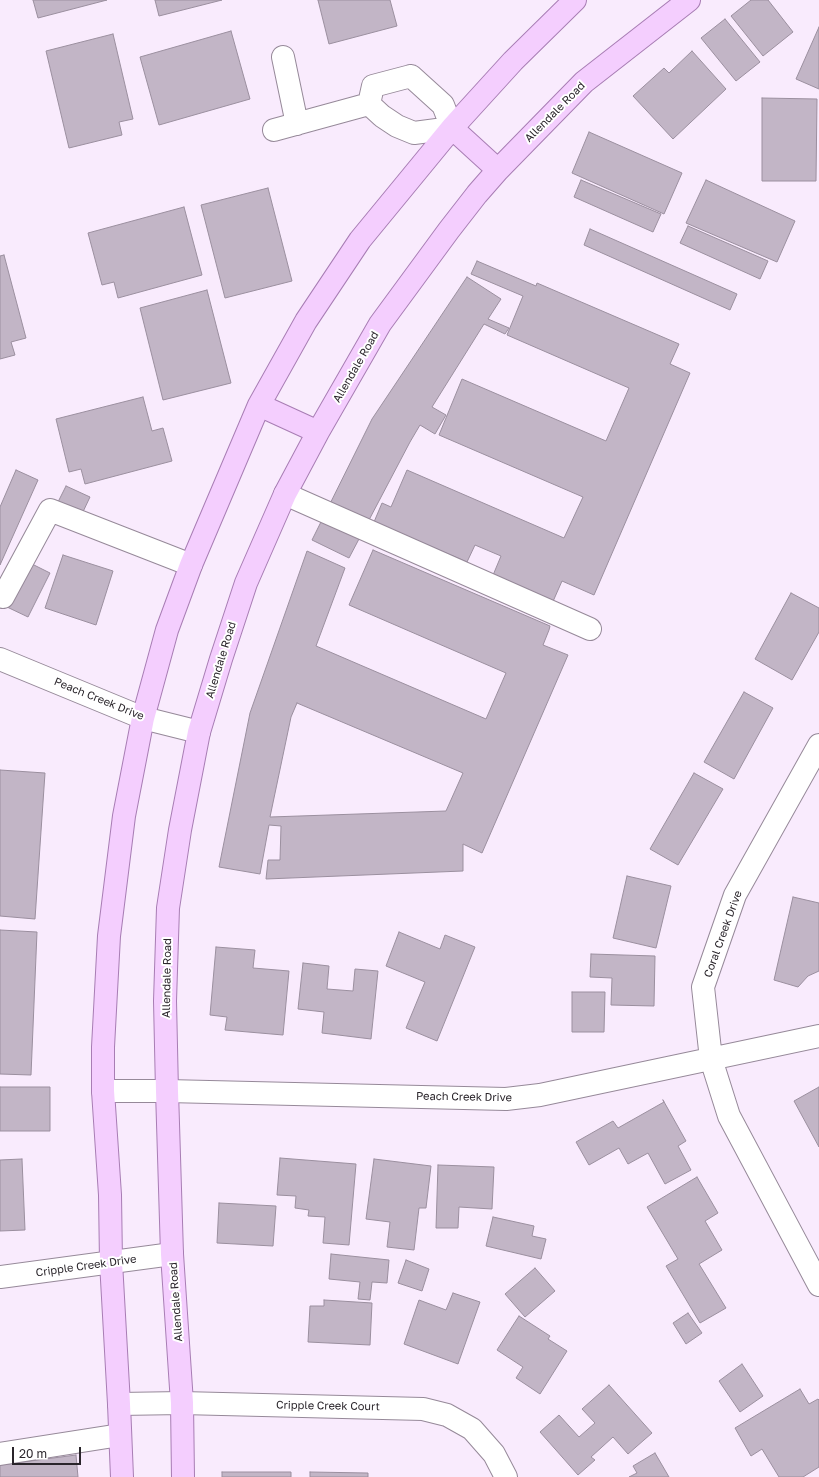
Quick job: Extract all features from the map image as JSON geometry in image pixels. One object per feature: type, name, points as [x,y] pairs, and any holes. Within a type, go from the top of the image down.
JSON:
[{"type":"main road","points":[[122,1477],[111,1262],[110,1195],[103,1091],[103,1047],[109,936],[124,816],[143,718],[167,630],[192,565],[259,405],[306,321],[360,240],[452,128],[513,61],[575,0]]},
{"type":"main road","name":"Allendale Road","points":[[183,1477],[182,1403],[172,1254],[167,1091],[165,1001],[168,908],[180,830],[200,732],[221,658],[246,583],[285,494],[318,432],[380,324],[454,224],[498,170],[584,82],[689,0]]},
{"type":"main road","points":[[452,128],[498,170]]},
{"type":"main road","points":[[259,405],[318,432]]},
{"type":"street","points":[[283,57],[298,124]]},
{"type":"street","points":[[411,76],[443,105],[452,128],[414,133],[398,126],[369,104],[373,86],[411,76]]},
{"type":"street","points":[[274,130],[369,104]]},
{"type":"street","points":[[285,494],[590,629]]},
{"type":"street","points":[[3,597],[50,510],[192,565]]},
{"type":"street","name":"Peach Creek Drive","points":[[0,659],[143,718],[200,732]]},
{"type":"street","name":"Coral Creek Drive","points":[[819,745],[735,895],[703,987],[711,1059],[729,1116],[819,1285]]},
{"type":"street","name":"Peach Creek Drive","points":[[103,1091],[167,1091],[506,1099],[540,1095],[819,1036]]},
{"type":"street","name":"Cripple Creek Drive","points":[[0,1277],[172,1254]]},
{"type":"street","name":"Cripple Creek Court","points":[[119,1404],[182,1403],[423,1408],[447,1415],[472,1429],[494,1454],[506,1477]]},
{"type":"street","points":[[0,1454],[120,1435]]},
{"type":"building","points":[[33,0],[107,0],[38,18]]},
{"type":"building","points":[[155,0],[222,0],[159,16]]},
{"type":"building","points":[[318,0],[390,0],[397,26],[329,44]]},
{"type":"building","points":[[751,0],[768,0],[793,32],[763,56],[731,16]]},
{"type":"building","points":[[725,19],[760,62],[736,81],[701,38]]},
{"type":"building","points":[[819,27],[819,89],[796,79]]},
{"type":"building","points":[[231,31],[250,99],[159,125],[140,57]]},
{"type":"building","points":[[113,34],[133,119],[119,122],[122,135],[69,148],[46,51]]},
{"type":"building","points":[[692,51],[726,89],[673,139],[633,96],[664,68],[669,73]]},
{"type":"building","points":[[762,98],[817,99],[816,181],[762,181]]},
{"type":"building","points":[[589,132],[682,173],[664,214],[572,173]]},
{"type":"building","points":[[581,180],[661,214],[653,232],[574,197]]},
{"type":"building","points":[[706,180],[795,221],[777,262],[686,223]]},
{"type":"building","points":[[268,188],[292,281],[225,298],[201,205]]},
{"type":"building","points":[[184,207],[202,275],[118,298],[114,282],[102,285],[88,233]]},
{"type":"building","points":[[688,226],[768,261],[760,279],[680,243]]},
{"type":"building","points":[[590,229],[737,294],[730,310],[584,245]]},
{"type":"building","points":[[4,255],[26,338],[11,342],[15,355],[0,359],[0,256]]},
{"type":"building","points":[[477,261],[536,286],[537,283],[679,344],[670,364],[690,373],[594,595],[562,581],[551,606],[491,580],[501,556],[475,545],[467,562],[374,522],[382,503],[391,507],[407,470],[564,538],[583,497],[439,435],[462,379],[606,441],[629,388],[507,335],[523,296],[471,274]]},
{"type":"building","points":[[467,277],[501,299],[488,319],[509,328],[505,334],[484,324],[432,407],[446,415],[435,434],[420,425],[349,558],[312,540],[372,419]]},
{"type":"building","points":[[207,290],[231,383],[163,400],[140,308]]},
{"type":"building","points":[[143,397],[152,431],[163,428],[172,461],[85,484],[81,469],[69,472],[56,419]]},
{"type":"building","points":[[16,470],[38,480],[0,565],[0,507]]},
{"type":"building","points":[[66,486],[90,497],[81,516],[57,504]]},
{"type":"building","points":[[373,550],[550,626],[543,645],[568,655],[482,853],[463,844],[463,871],[266,879],[268,860],[280,860],[281,826],[269,825],[260,874],[219,867],[250,713],[307,551],[345,568],[316,646],[486,719],[506,673],[349,605]],"holes":[[[297,703],[463,773],[446,811],[270,817],[291,717]]]},
{"type":"building","points":[[63,555],[113,571],[96,625],[45,608]]},
{"type":"building","points":[[28,562],[50,573],[28,617],[7,607]]},
{"type":"building","points":[[791,593],[819,608],[819,632],[792,680],[755,659]]},
{"type":"building","points":[[744,692],[773,708],[734,779],[704,762]]},
{"type":"building","points":[[0,770],[45,773],[35,919],[0,916]]},
{"type":"building","points":[[694,773],[723,789],[678,865],[650,849]]},
{"type":"building","points":[[627,876],[671,886],[656,948],[613,938]]},
{"type":"building","points":[[793,897],[819,903],[819,971],[808,976],[798,987],[774,980]]},
{"type":"building","points":[[0,930],[37,932],[31,1075],[0,1074]]},
{"type":"building","points":[[399,932],[440,949],[445,935],[475,947],[437,1041],[406,1028],[425,982],[386,966]]},
{"type":"building","points":[[216,947],[255,950],[253,968],[289,971],[283,1035],[225,1030],[227,1017],[210,1015]]},
{"type":"building","points":[[591,954],[655,956],[654,1006],[611,1005],[612,978],[590,977]]},
{"type":"building","points":[[303,963],[329,966],[327,989],[353,991],[355,969],[378,971],[371,1039],[322,1033],[324,1012],[298,1009]]},
{"type":"building","points":[[572,992],[605,992],[604,1032],[572,1032]]},
{"type":"building","points":[[0,1087],[50,1087],[50,1131],[0,1131]]},
{"type":"building","points":[[819,1087],[819,1147],[794,1101]]},
{"type":"building","points":[[663,1100],[686,1141],[678,1146],[691,1170],[665,1184],[648,1153],[628,1164],[619,1148],[589,1165],[576,1142],[613,1121],[618,1128],[664,1102]]},
{"type":"building","points":[[280,1158],[356,1164],[349,1245],[323,1243],[325,1217],[308,1216],[309,1210],[295,1208],[296,1196],[277,1195]]},
{"type":"building","points":[[22,1159],[25,1230],[0,1231],[0,1160]]},
{"type":"building","points":[[374,1159],[431,1166],[426,1208],[419,1208],[414,1250],[387,1247],[390,1222],[366,1219]]},
{"type":"building","points":[[438,1165],[494,1167],[492,1209],[459,1207],[458,1228],[436,1228]]},
{"type":"building","points":[[697,1177],[718,1213],[705,1221],[722,1250],[699,1264],[726,1308],[700,1323],[666,1266],[678,1259],[647,1207]]},
{"type":"building","points":[[219,1203],[276,1206],[273,1246],[217,1243]]},
{"type":"building","points":[[493,1217],[534,1226],[532,1236],[546,1239],[541,1259],[486,1246]]},
{"type":"building","points":[[331,1254],[389,1260],[387,1283],[372,1282],[370,1300],[358,1299],[360,1282],[329,1279]]},
{"type":"building","points":[[406,1260],[429,1269],[422,1291],[398,1283]]},
{"type":"building","points":[[535,1268],[555,1291],[525,1317],[505,1294]]},
{"type":"building","points":[[453,1293],[480,1302],[458,1364],[404,1344],[419,1300],[446,1310]]},
{"type":"building","points":[[324,1300],[372,1303],[370,1345],[308,1342],[310,1306],[324,1306]]},
{"type":"building","points":[[688,1313],[702,1333],[686,1344],[673,1323]]},
{"type":"building","points":[[519,1316],[550,1336],[548,1339],[567,1351],[540,1394],[516,1378],[523,1367],[497,1350]]},
{"type":"building","points":[[742,1364],[763,1396],[740,1412],[719,1381]]},
{"type":"building","points":[[609,1385],[652,1433],[628,1454],[613,1437],[591,1457],[595,1460],[578,1475],[540,1432],[559,1415],[579,1437],[595,1423],[582,1409]]},
{"type":"building","points":[[800,1389],[809,1404],[818,1399],[819,1400],[819,1467],[803,1477],[779,1477],[762,1449],[751,1456],[735,1428]]},
{"type":"building","points":[[655,1453],[669,1477],[629,1477],[637,1473],[633,1466]]},
{"type":"building","points":[[76,1455],[78,1477],[0,1477],[0,1465]]},
{"type":"building","points":[[222,1472],[291,1472],[291,1477],[222,1477]]},
{"type":"building","points":[[310,1472],[368,1473],[368,1477],[310,1477]]}]
